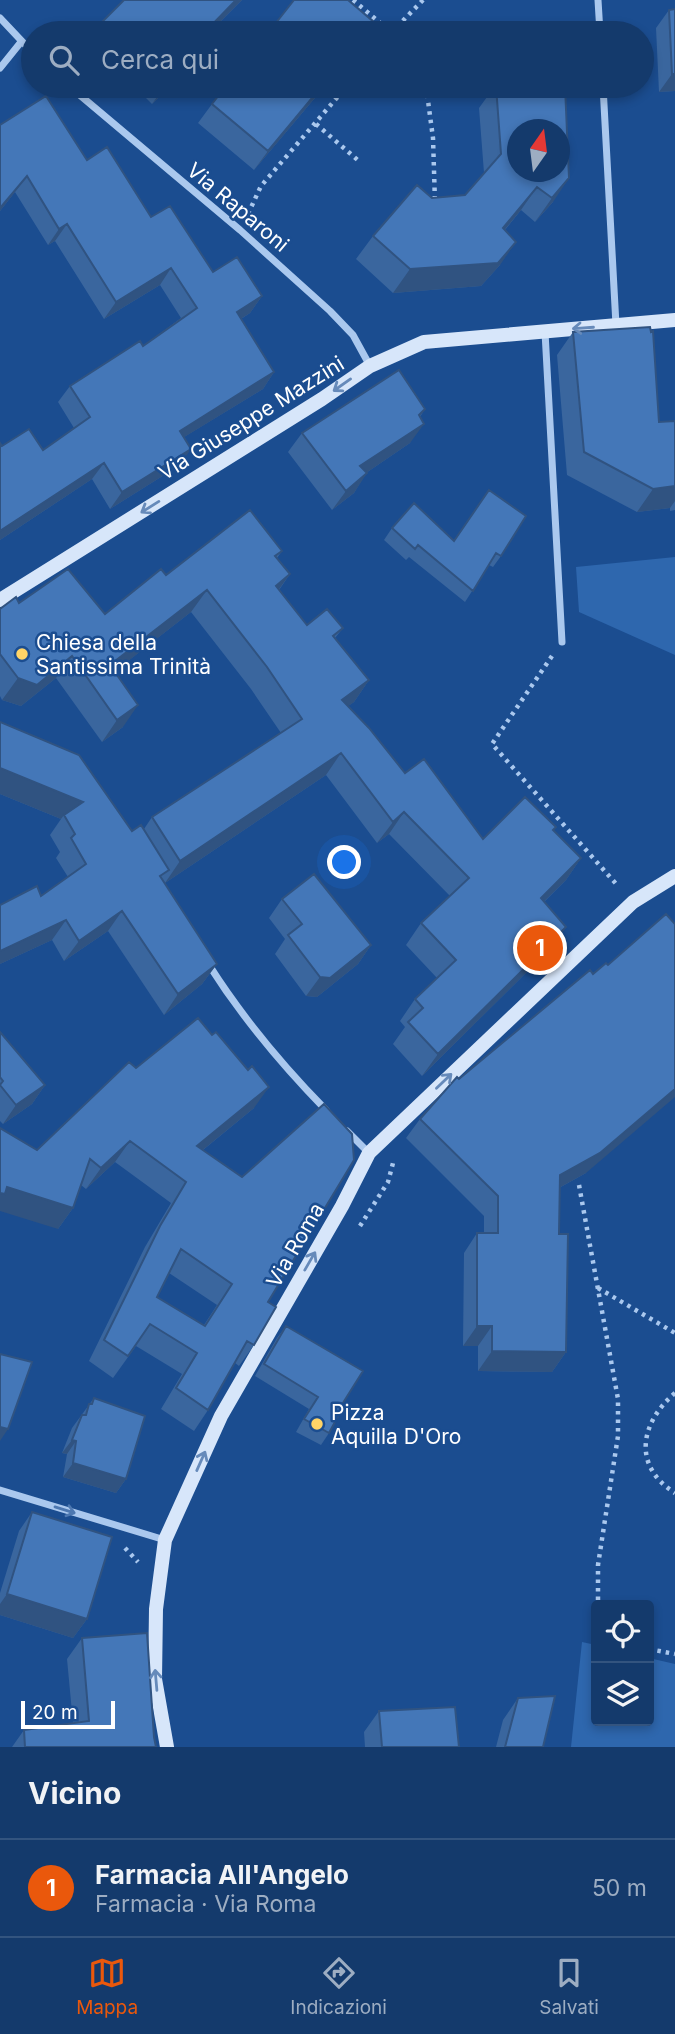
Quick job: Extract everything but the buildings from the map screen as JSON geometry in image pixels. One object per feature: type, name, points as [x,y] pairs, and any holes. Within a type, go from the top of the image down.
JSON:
[{"type":"street","points":[[598,0],[599,21]]},
{"type":"street","points":[[0,18],[21,42],[0,68]]},
{"type":"street","name":"Via Raparoni","points":[[83,98],[240,230],[330,311],[353,335],[370,366]]},
{"type":"street","points":[[604,98],[616,326]]},
{"type":"street","name":"Via Giuseppe Mazzini","points":[[0,600],[322,399],[370,366],[424,342],[675,320]]},
{"type":"street","points":[[545,331],[562,642]]},
{"type":"street","name":"Via Roma","points":[[167,1747],[155,1679],[156,1609],[165,1540],[221,1416],[342,1206],[369,1153],[633,902],[675,876]]},
{"type":"street","points":[[202,954],[224,989],[290,1074],[330,1113]]},
{"type":"street","points":[[340,1123],[369,1153]]},
{"type":"street","points":[[0,1490],[165,1540]]},
{"type":"path","points":[[353,0],[377,21]]},
{"type":"path","points":[[407,21],[423,0]]},
{"type":"path","points":[[240,230],[261,186],[337,98]]},
{"type":"path","points":[[428,98],[433,138],[435,214]]},
{"type":"path","points":[[316,124],[360,162]]},
{"type":"path","points":[[562,642],[492,744],[633,902]]},
{"type":"path","points":[[353,1237],[388,1182],[396,1152]]},
{"type":"path","points":[[579,1185],[618,1399],[618,1436],[598,1565],[598,1600]]},
{"type":"path","points":[[598,1288],[675,1333]]},
{"type":"path","points":[[675,1393],[662,1404],[651,1422],[644,1444],[650,1466],[661,1484],[675,1493]]},
{"type":"path","points":[[124,1548],[140,1563]]},
{"type":"path","points":[[654,1649],[675,1654]]},
{"type":"shaded area","points":[[675,557],[675,655],[579,612],[576,567]]},
{"type":"shaded area","points":[[582,1642],[591,1644],[591,1726],[654,1726],[654,1659],[675,1664],[675,1747],[571,1747]]},
{"type":"place","name":"Chiesa della Santissima Trinità","points":[[22,654]]},
{"type":"place","name":"Farmacia All'Angelo","points":[[540,948]]},
{"type":"place","name":"Pizza Aquilla D'Oro","points":[[317,1424]]}]
